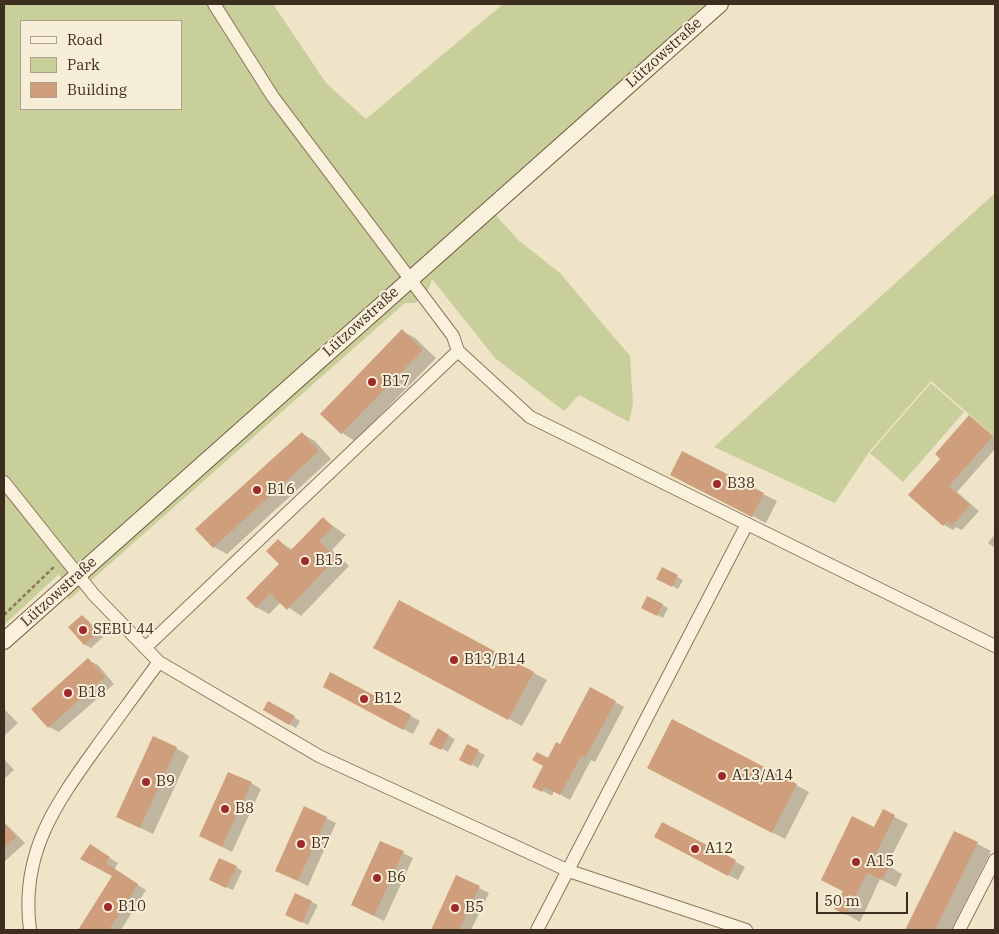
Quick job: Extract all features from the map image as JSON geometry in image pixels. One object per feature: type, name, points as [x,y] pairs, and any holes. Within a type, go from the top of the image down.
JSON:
[{"type":"street","points":[[214,4],[273,97],[453,336],[458,351],[530,417],[995,646]]},
{"type":"street","name":"Lützowstraße","points":[[4,641],[720,4]]},
{"type":"street","points":[[145,648],[458,351]]},
{"type":"street","points":[[4,482],[78,576],[159,662],[319,756],[569,871],[746,930]]},
{"type":"street","points":[[537,930],[747,524]]},
{"type":"street","points":[[30,930],[28,913],[30,875],[45,826],[60,797],[159,662]]},
{"type":"street","points":[[959,930],[995,860]]},
{"type":"path","points":[[4,615],[63,558]]},
{"type":"green space","points":[[4,4],[273,4],[326,83],[366,119],[503,4],[706,4],[486,204],[518,240],[560,273],[630,356],[633,404],[629,422],[579,395],[564,411],[495,358],[432,279],[428,290],[421,298],[415,303],[405,303],[69,600],[59,574],[4,625]]},
{"type":"green space","points":[[995,193],[995,437],[931,381],[869,452],[835,503],[714,447]]},
{"type":"green space","points":[[931,383],[964,412],[903,482],[870,453]]},
{"type":"building","name":"B17","points":[[402,329],[423,350],[341,434],[320,414]]},
{"type":"building","points":[[969,415],[993,436],[949,486],[970,505],[952,526],[947,521],[943,526],[908,495],[940,459],[935,454]]},
{"type":"building","name":"B16","points":[[302,432],[319,451],[213,548],[195,529]]},
{"type":"building","name":"B38","points":[[682,451],[764,493],[752,517],[670,475]]},
{"type":"building","name":"B15","points":[[323,517],[333,527],[319,541],[336,558],[287,610],[270,593],[256,608],[246,598],[279,564],[266,551],[278,539],[290,551]]},
{"type":"building","points":[[662,567],[678,575],[672,587],[656,579]]},
{"type":"building","points":[[647,596],[663,604],[657,616],[641,608]]},
{"type":"building","name":"B13/B14","points":[[399,600],[534,672],[508,720],[373,648]]},
{"type":"building","name":"SEBU 44","points":[[82,615],[98,633],[84,645],[68,627]]},
{"type":"building","name":"B18","points":[[88,658],[105,677],[48,728],[31,709]]},
{"type":"building","name":"B12","points":[[330,672],[411,715],[403,730],[323,687]]},
{"type":"building","points":[[590,687],[616,701],[585,758],[581,756],[560,795],[544,787],[542,792],[532,787],[543,766],[532,760],[537,752],[548,758],[556,742],[560,744]]},
{"type":"building","points":[[268,701],[295,716],[289,725],[263,710]]},
{"type":"building","name":"A13/A14","points":[[672,719],[797,784],[772,833],[647,768]]},
{"type":"building","points":[[438,728],[449,735],[441,750],[429,744]]},
{"type":"building","name":"B9","points":[[153,736],[177,747],[140,828],[116,817]]},
{"type":"building","points":[[467,744],[479,750],[471,766],[459,760]]},
{"type":"building","name":"B8","points":[[228,772],[252,782],[222,847],[199,836]]},
{"type":"building","name":"B7","points":[[304,806],[327,817],[298,881],[275,871]]},
{"type":"building","name":"A15","points":[[883,809],[895,815],[874,858],[890,865],[882,880],[867,873],[846,915],[834,909],[843,891],[821,880],[852,816],[874,827]]},
{"type":"building","name":"A12","points":[[662,822],[736,860],[728,876],[654,837]]},
{"type":"building","points":[[4,823],[16,837],[4,848]]},
{"type":"building","points":[[954,831],[978,842],[935,930],[905,930]]},
{"type":"building","name":"B6","points":[[380,841],[404,851],[374,916],[351,905]]},
{"type":"building","name":"B10","points":[[90,844],[110,857],[106,863],[138,884],[109,930],[78,930],[112,876],[80,859]]},
{"type":"building","points":[[219,858],[237,866],[226,888],[209,880]]},
{"type":"building","name":"B5","points":[[456,875],[480,886],[459,930],[431,930]]},
{"type":"building","points":[[295,893],[312,901],[302,923],[285,915]]},
{"type":"place","name":"B17","points":[[372,382]]},
{"type":"place","name":"B38","points":[[717,484]]},
{"type":"place","name":"B16","points":[[257,490]]},
{"type":"place","name":"B15","points":[[305,561]]},
{"type":"place","name":"SEBU 44","points":[[83,630]]},
{"type":"place","name":"B13/B14","points":[[454,660]]},
{"type":"place","name":"B18","points":[[68,693]]},
{"type":"place","name":"B12","points":[[364,699]]},
{"type":"place","name":"A13/A14","points":[[722,776]]},
{"type":"place","name":"B9","points":[[146,782]]},
{"type":"place","name":"B8","points":[[225,809]]},
{"type":"place","name":"B7","points":[[301,844]]},
{"type":"place","name":"A12","points":[[695,849]]},
{"type":"place","name":"A15","points":[[856,862]]},
{"type":"place","name":"B6","points":[[377,878]]},
{"type":"place","name":"B10","points":[[108,907]]},
{"type":"place","name":"B5","points":[[455,908]]}]
